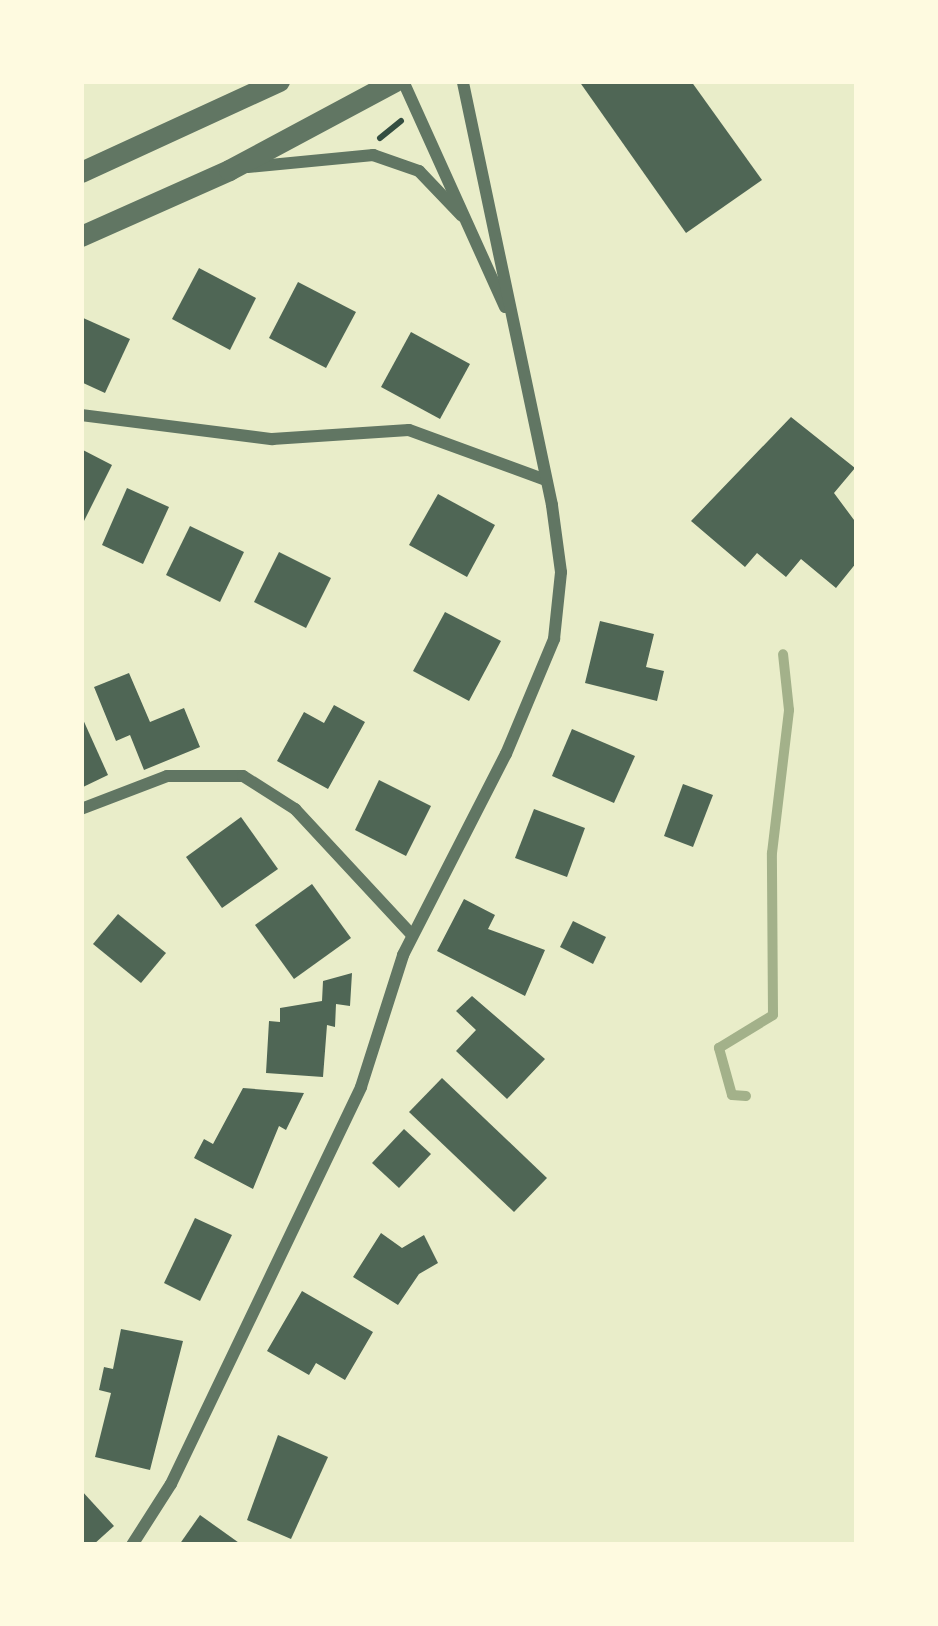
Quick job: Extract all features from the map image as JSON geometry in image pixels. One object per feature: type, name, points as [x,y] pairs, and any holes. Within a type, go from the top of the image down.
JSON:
[{"type":"street","points":[[81,172],[279,81]]},
{"type":"street","points":[[81,236],[229,170],[399,81],[471,227],[519,342]]},
{"type":"street","points":[[132,1545],[171,1484],[362,1087],[412,935],[549,658],[561,572],[464,81]]},
{"type":"street","points":[[229,170],[374,155],[419,171],[471,227]]},
{"type":"street","points":[[81,415],[272,439],[410,430],[546,480]]},
{"type":"street","points":[[81,809],[167,776],[243,776],[296,809],[412,935]]},
{"type":"path","points":[[379,141],[401,121]]},
{"type":"building","points":[[579,81],[691,81],[762,180],[686,233]]},
{"type":"building","points":[[199,268],[256,298],[230,350],[172,319]]},
{"type":"building","points":[[298,282],[356,312],[326,368],[269,338]]},
{"type":"building","points":[[81,317],[130,339],[105,393],[81,382]]},
{"type":"building","points":[[411,332],[470,364],[440,419],[381,387]]},
{"type":"building","points":[[791,417],[855,468],[834,493],[857,524],[857,562],[836,588],[801,559],[786,577],[757,553],[745,567],[691,521]]},
{"type":"building","points":[[81,449],[112,465],[81,527]]},
{"type":"building","points":[[127,488],[169,507],[143,564],[102,545]]},
{"type":"building","points":[[438,494],[495,525],[467,577],[409,545]]},
{"type":"building","points":[[190,526],[244,552],[220,602],[166,575]]},
{"type":"building","points":[[279,552],[331,578],[306,628],[254,602]]},
{"type":"building","points":[[445,612],[501,641],[469,701],[413,671]]},
{"type":"building","points":[[600,621],[654,634],[646,667],[664,671],[657,701],[585,683]]},
{"type":"building","points":[[129,673],[150,722],[184,708],[200,747],[144,770],[130,735],[116,741],[94,687]]},
{"type":"building","points":[[334,705],[365,722],[328,789],[277,761],[304,712],[324,723]]},
{"type":"building","points":[[81,715],[108,775],[81,788]]},
{"type":"building","points":[[572,729],[635,756],[614,803],[552,776]]},
{"type":"building","points":[[379,780],[431,806],[406,856],[355,830]]},
{"type":"building","points":[[683,784],[713,795],[693,847],[664,836]]},
{"type":"building","points":[[534,809],[585,828],[567,877],[515,858]]},
{"type":"building","points":[[241,817],[278,869],[222,908],[186,857]]},
{"type":"building","points":[[312,884],[351,938],[294,979],[255,925]]},
{"type":"building","points":[[464,899],[495,915],[488,929],[545,950],[525,996],[437,951]]},
{"type":"building","points":[[118,914],[166,953],[141,983],[93,944]]},
{"type":"building","points":[[573,921],[606,937],[593,964],[560,947]]},
{"type":"building","points":[[352,973],[350,1006],[336,1004],[335,1027],[327,1025],[323,1077],[266,1073],[269,1021],[280,1022],[280,1008],[322,1001],[323,981]]},
{"type":"building","points":[[472,996],[545,1059],[507,1099],[456,1051],[476,1030],[456,1011]]},
{"type":"building","points":[[442,1078],[547,1178],[514,1212],[409,1112]]},
{"type":"building","points":[[243,1088],[304,1093],[286,1130],[279,1126],[253,1189],[194,1158],[204,1139],[213,1144]]},
{"type":"building","points":[[404,1129],[431,1154],[399,1188],[372,1163]]},
{"type":"building","points":[[195,1218],[232,1235],[200,1301],[164,1283]]},
{"type":"building","points":[[381,1233],[402,1248],[424,1235],[438,1263],[419,1274],[398,1305],[353,1277]]},
{"type":"building","points":[[302,1291],[373,1332],[345,1380],[316,1363],[309,1375],[267,1351]]},
{"type":"building","points":[[121,1329],[183,1341],[150,1470],[95,1457],[111,1393],[99,1390],[104,1367],[113,1369]]},
{"type":"building","points":[[278,1435],[328,1457],[291,1539],[247,1520]]},
{"type":"building","points":[[81,1490],[114,1526],[93,1545],[81,1545]]},
{"type":"building","points":[[200,1515],[242,1545],[179,1545]]},
{"type":"waterway","points":[[746,1096],[732,1095],[719,1048],[773,1015],[772,853],[789,710],[783,654]]}]
